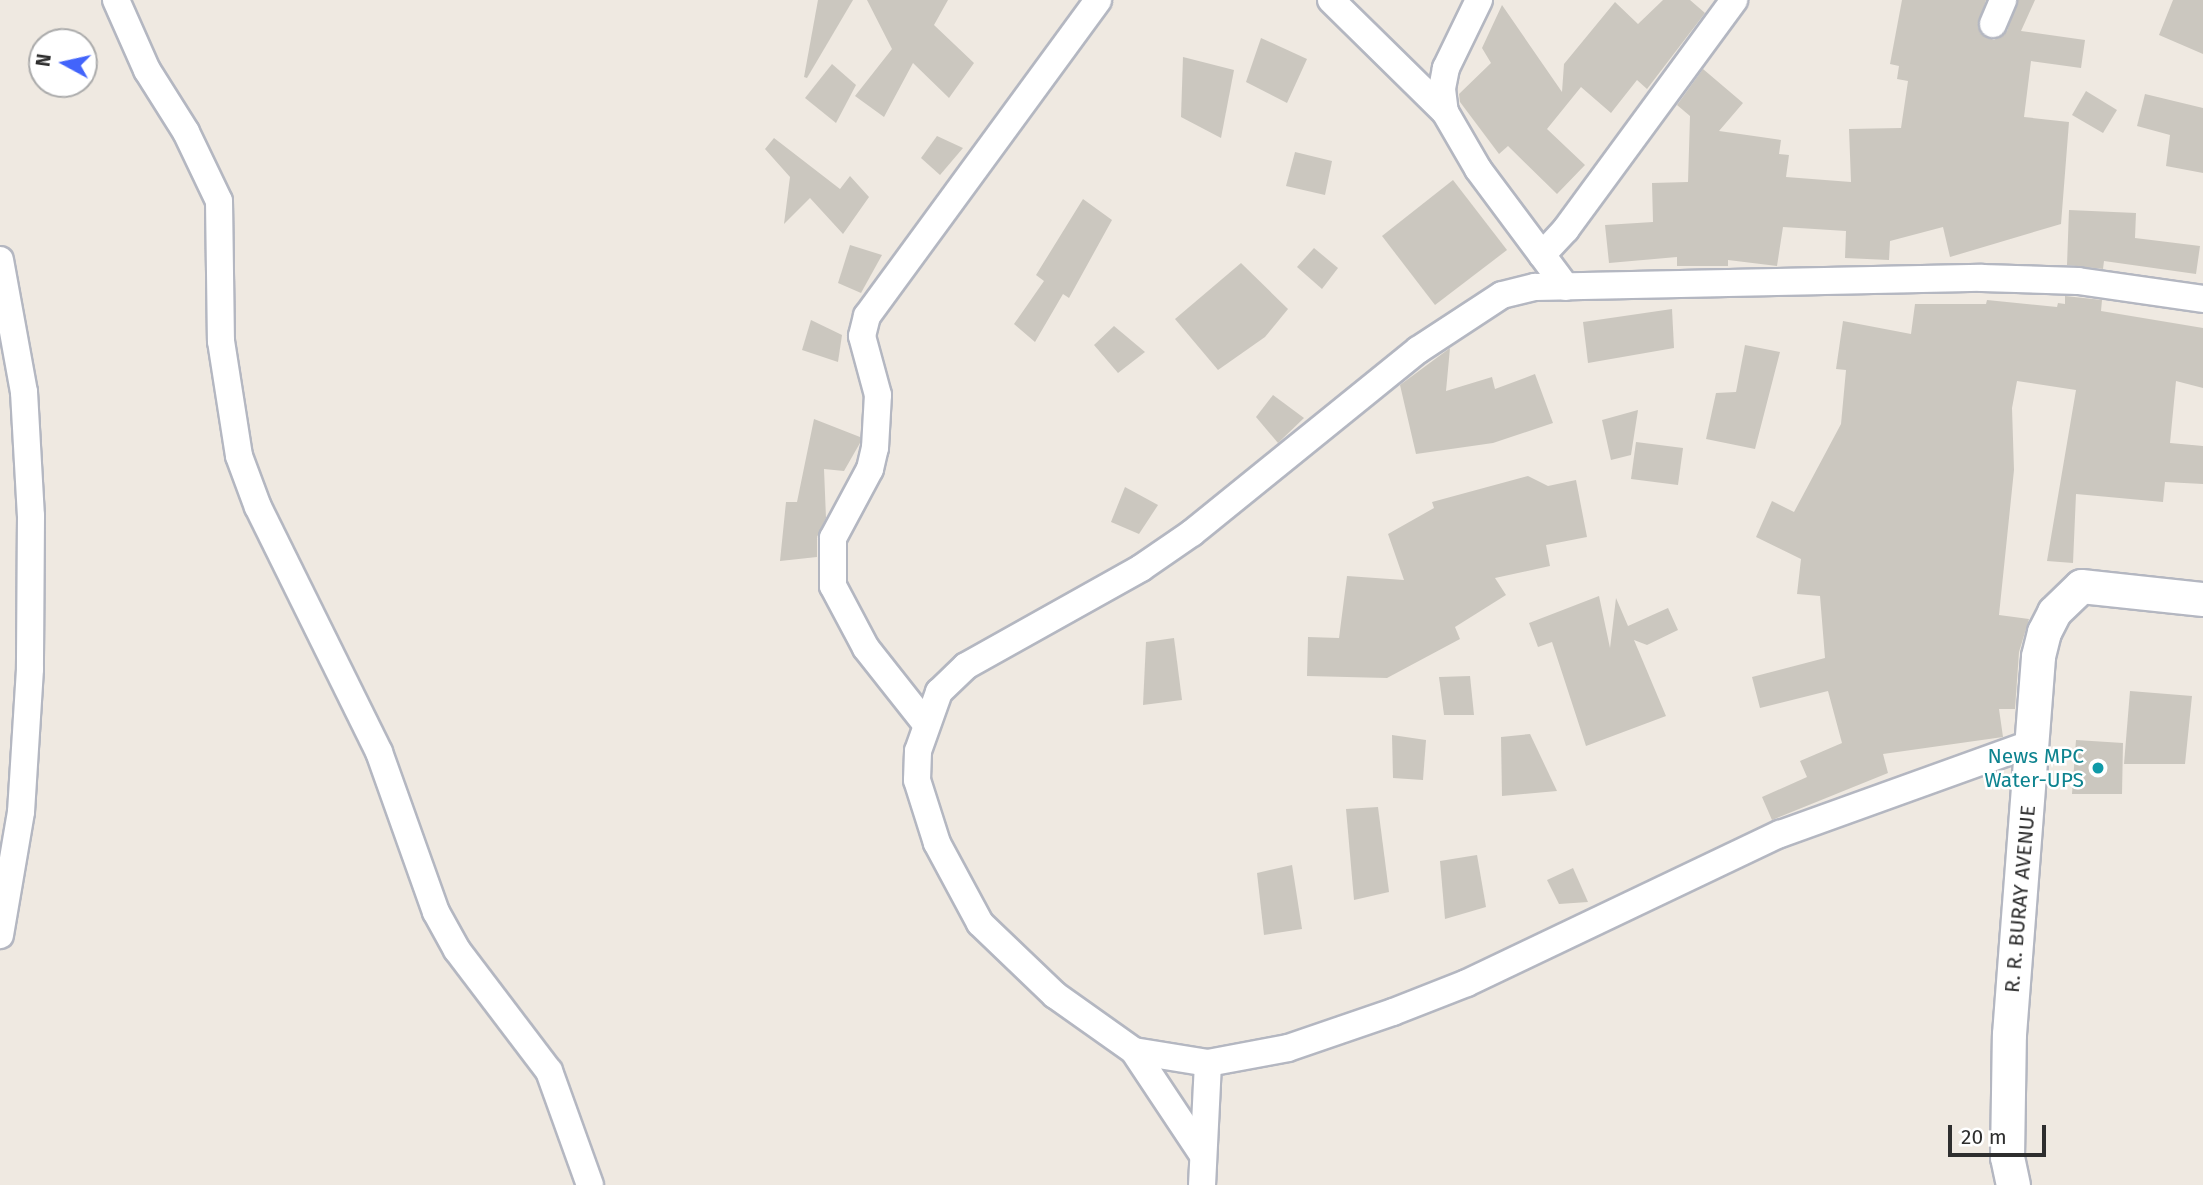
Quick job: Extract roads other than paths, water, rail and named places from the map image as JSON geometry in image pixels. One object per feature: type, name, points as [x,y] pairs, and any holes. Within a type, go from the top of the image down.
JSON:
[{"type":"street","points":[[116,0],[147,71],[186,132],[219,201],[221,341],[240,456],[258,508],[379,752],[436,912],[457,950],[549,1071],[590,1185]]},
{"type":"street","points":[[926,724],[866,648],[833,586],[833,538],[870,469],[876,448],[877,395],[862,336],[867,316],[1098,0]]},
{"type":"street","points":[[1331,0],[1445,112],[1478,169],[1566,287]]},
{"type":"street","points":[[1445,112],[1441,89],[1446,68],[1479,0]]},
{"type":"street","points":[[1542,255],[1566,229],[1734,0]]},
{"type":"street","points":[[0,260],[24,392],[31,516],[30,669],[21,812],[0,935]]},
{"type":"street","points":[[1201,1152],[1133,1051],[1055,995],[980,923],[937,843],[917,780],[918,751],[939,692],[966,666],[1141,568],[1192,533],[1451,326],[1502,295],[1535,287],[1982,278],[2078,281],[2203,299]]},
{"type":"street","name":"R. R. BURAY AVENUE","points":[[2013,1185],[2007,1157],[2009,1034],[2038,656],[2044,632],[2054,612],[2081,586],[2203,599]]},
{"type":"street","points":[[1133,1051],[1208,1063],[1288,1048],[1394,1012],[1479,978],[1780,834],[2033,743]]},
{"type":"street","points":[[1202,1185],[1201,1152],[1208,1063]]},
{"type":"place","name":"News MPC Water-UPS","points":[[2098,768]]}]
